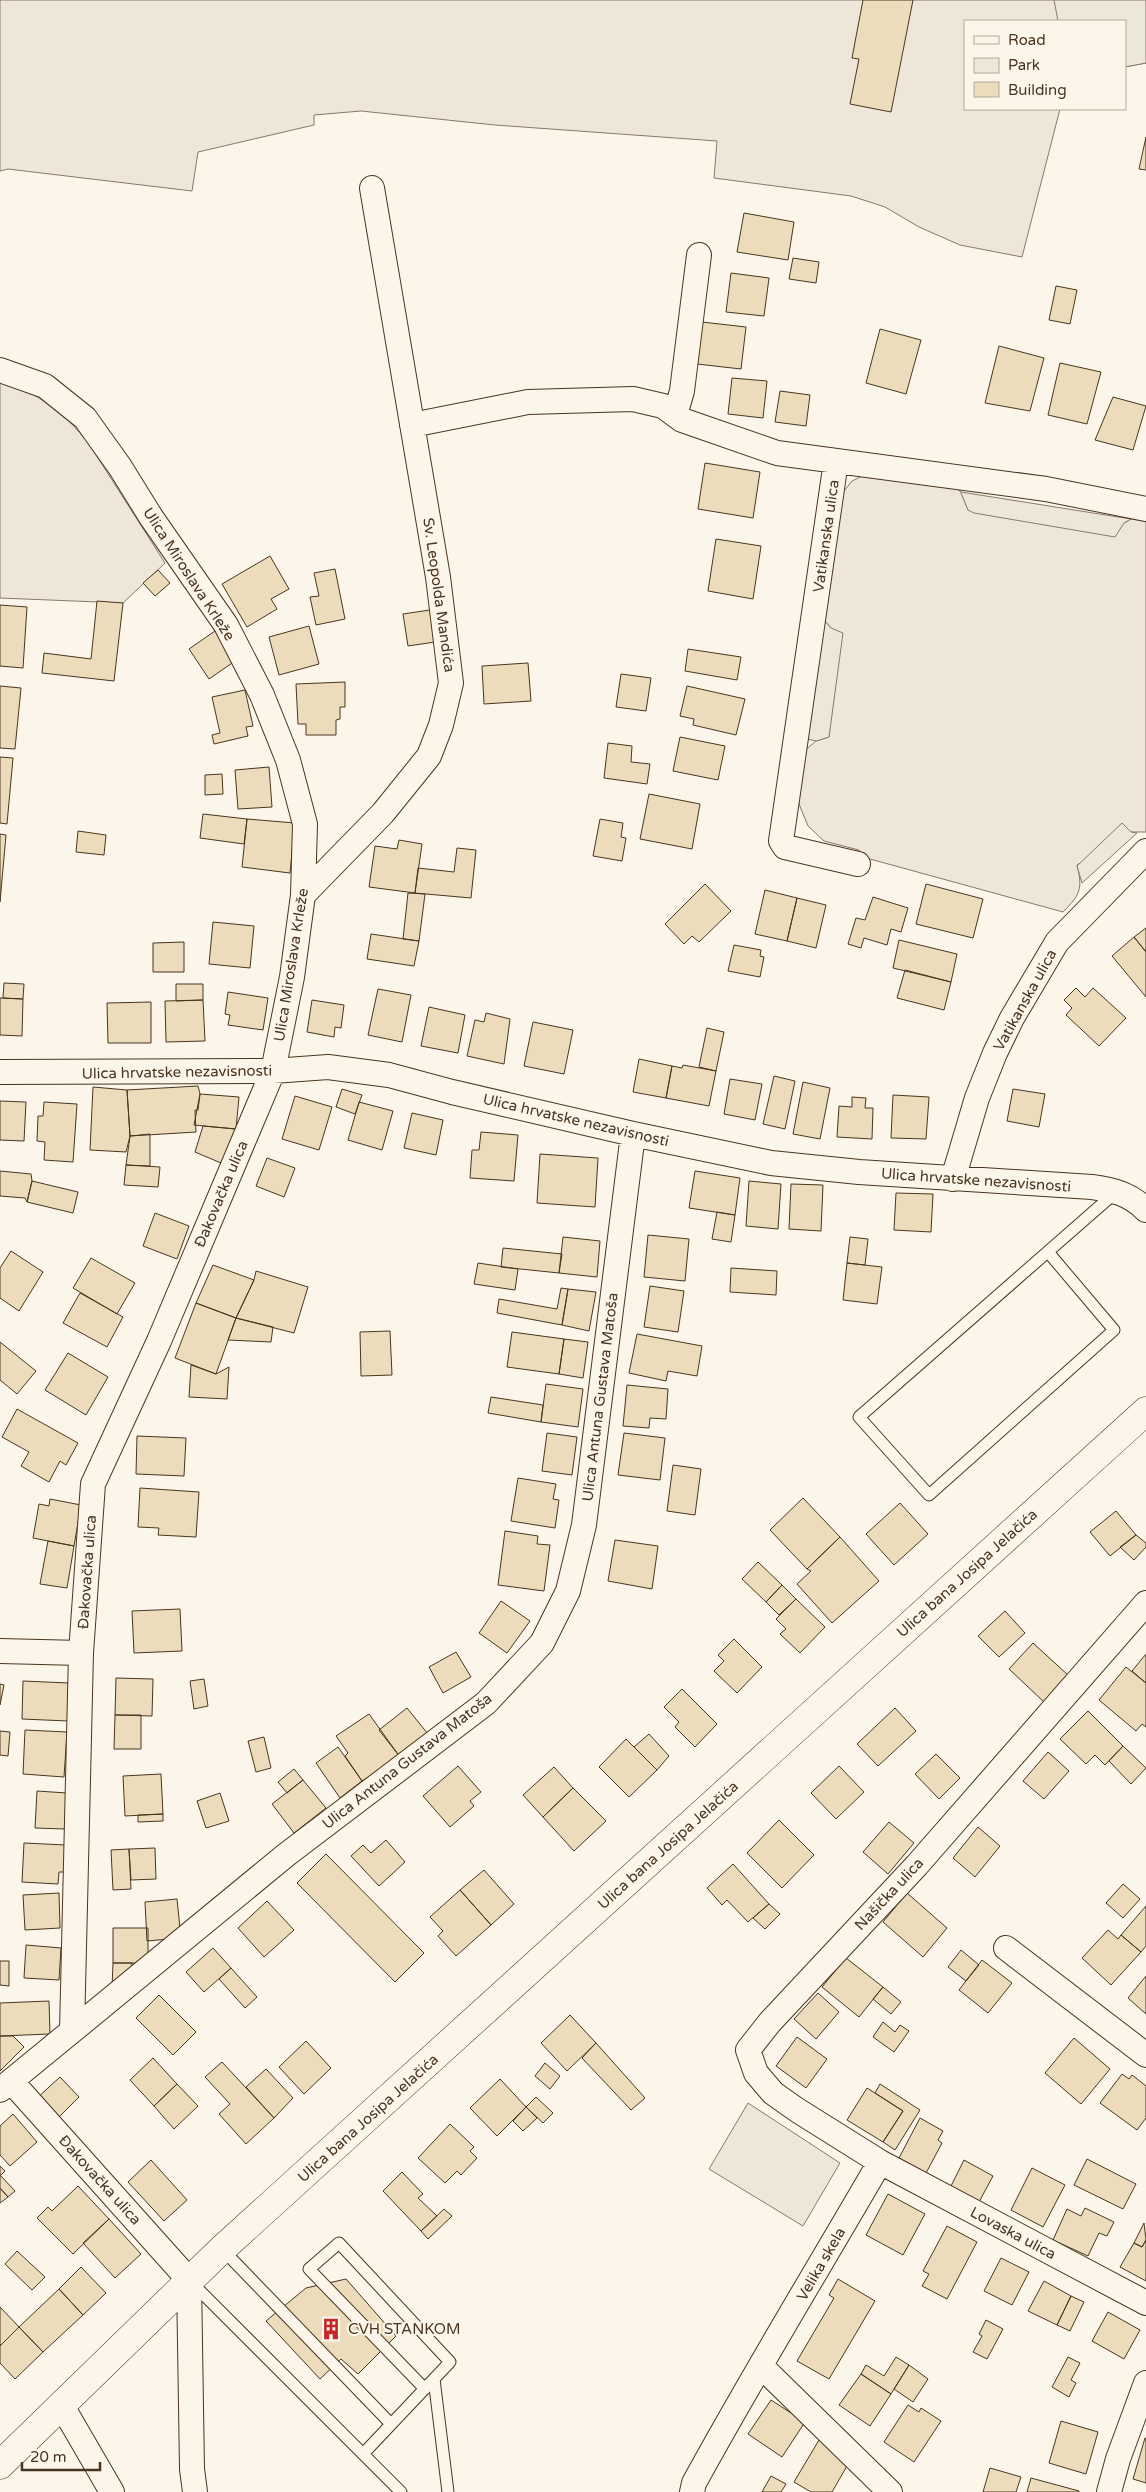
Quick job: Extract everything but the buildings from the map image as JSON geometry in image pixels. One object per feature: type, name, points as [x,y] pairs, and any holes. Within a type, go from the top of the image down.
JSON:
[{"type":"main road","name":"Ulica bana Josipa Jelačića","points":[[0,2465],[189,2280],[1146,1411]]},
{"type":"street","name":"Sv. Leopolda Mandića","points":[[303,895],[383,813],[429,756],[443,717],[451,683],[438,577],[372,188]]},
{"type":"street","points":[[675,414],[682,391],[699,255]]},
{"type":"street","name":"Ulica Miroslava Krleže","points":[[0,370],[45,386],[84,418],[120,467],[151,517],[226,625],[262,695],[288,760],[305,824],[303,895],[292,977],[274,1071]]},
{"type":"street","points":[[412,425],[528,402],[633,400],[663,406],[682,420],[777,453],[836,461]]},
{"type":"street","name":"Vatikanska ulica","points":[[858,864],[785,847],[781,841],[836,461],[1046,489],[1146,509]]},
{"type":"street","name":"Vatikanska ulica","points":[[953,1179],[977,1098],[995,1053],[1012,1018],[1058,942],[1146,851]]},
{"type":"street","name":"Ulica hrvatske nezavisnosti","points":[[0,1072],[274,1071],[328,1067],[389,1075],[452,1092],[633,1134],[771,1163],[1117,1191],[1137,1201],[1146,1210]]},
{"type":"street","name":"Đakovačka ulica","points":[[189,2280],[6,2085],[72,2030],[82,1653],[94,1484],[159,1341],[274,1071]]},
{"type":"street","name":"Ulica Antuna Gustava Matoša","points":[[72,2030],[286,1855],[486,1703],[542,1643],[568,1591],[584,1525],[633,1134]]},
{"type":"street","name":"Našička ulica","points":[[880,2162],[773,2093],[756,2073],[748,2050],[770,2022],[917,1865],[1146,1603]]},
{"type":"street","points":[[0,1651],[82,1653]]},
{"type":"street","points":[[1006,1948],[1146,2055]]},
{"type":"street","name":"Lovaska ulica","points":[[880,2162],[1146,2303]]},
{"type":"street","name":"Velika skela","points":[[692,2492],[694,2483],[732,2414],[762,2366],[880,2162]]},
{"type":"street","points":[[189,2280],[192,2469],[195,2492]]},
{"type":"street","points":[[762,2366],[890,2492]]},
{"type":"street","points":[[1109,2492],[1118,2459],[1146,2383]]},
{"type":"street","points":[[62,2406],[112,2492]]},
{"type":"lane","points":[[1048,1252],[1114,1330],[929,1495],[859,1417],[1117,1191]]},
{"type":"lane","points":[[363,2454],[425,2389],[450,2362],[340,2243],[310,2269],[425,2389]]},
{"type":"lane","points":[[222,2250],[391,2424]]},
{"type":"lane","points":[[189,2280],[401,2492]]},
{"type":"lane","points":[[434,2379],[448,2492]]},
{"type":"green space","points":[[0,0],[1146,0],[1146,63],[1126,67],[1126,20],[964,20],[964,110],[1060,110],[1022,257],[960,245],[919,227],[885,207],[851,196],[714,178],[717,141],[495,125],[361,111],[314,115],[314,125],[198,152],[192,191],[8,169],[0,171]]},
{"type":"green space","points":[[0,382],[39,398],[70,422],[89,444],[165,563],[123,603],[0,598]]},
{"type":"green space","points":[[862,476],[954,487],[961,492],[968,510],[1124,523],[1131,519],[1146,521],[1146,832],[1131,832],[1077,865],[1080,880],[1079,891],[1063,912],[859,856],[859,850],[824,841],[808,826],[799,804],[797,789],[803,752],[816,741],[829,737],[831,628],[824,620],[840,496],[852,481]]},
{"type":"green space","points":[[748,2103],[840,2163],[803,2226],[709,2169]]},
{"type":"shaded area","points":[[1054,0],[1146,0],[1146,63],[1126,67],[1126,20],[1058,20]]},
{"type":"shaded area","points":[[961,492],[1131,519],[1124,523],[1115,537],[974,513],[968,510]]},
{"type":"shaded area","points":[[824,620],[831,628],[843,633],[829,737],[816,741],[807,739]]},
{"type":"shaded area","points":[[1122,823],[1131,832],[1137,833],[1082,883],[1077,866]]},
{"type":"place","name":"CVH STANKOM","points":[[331,2329]]}]
